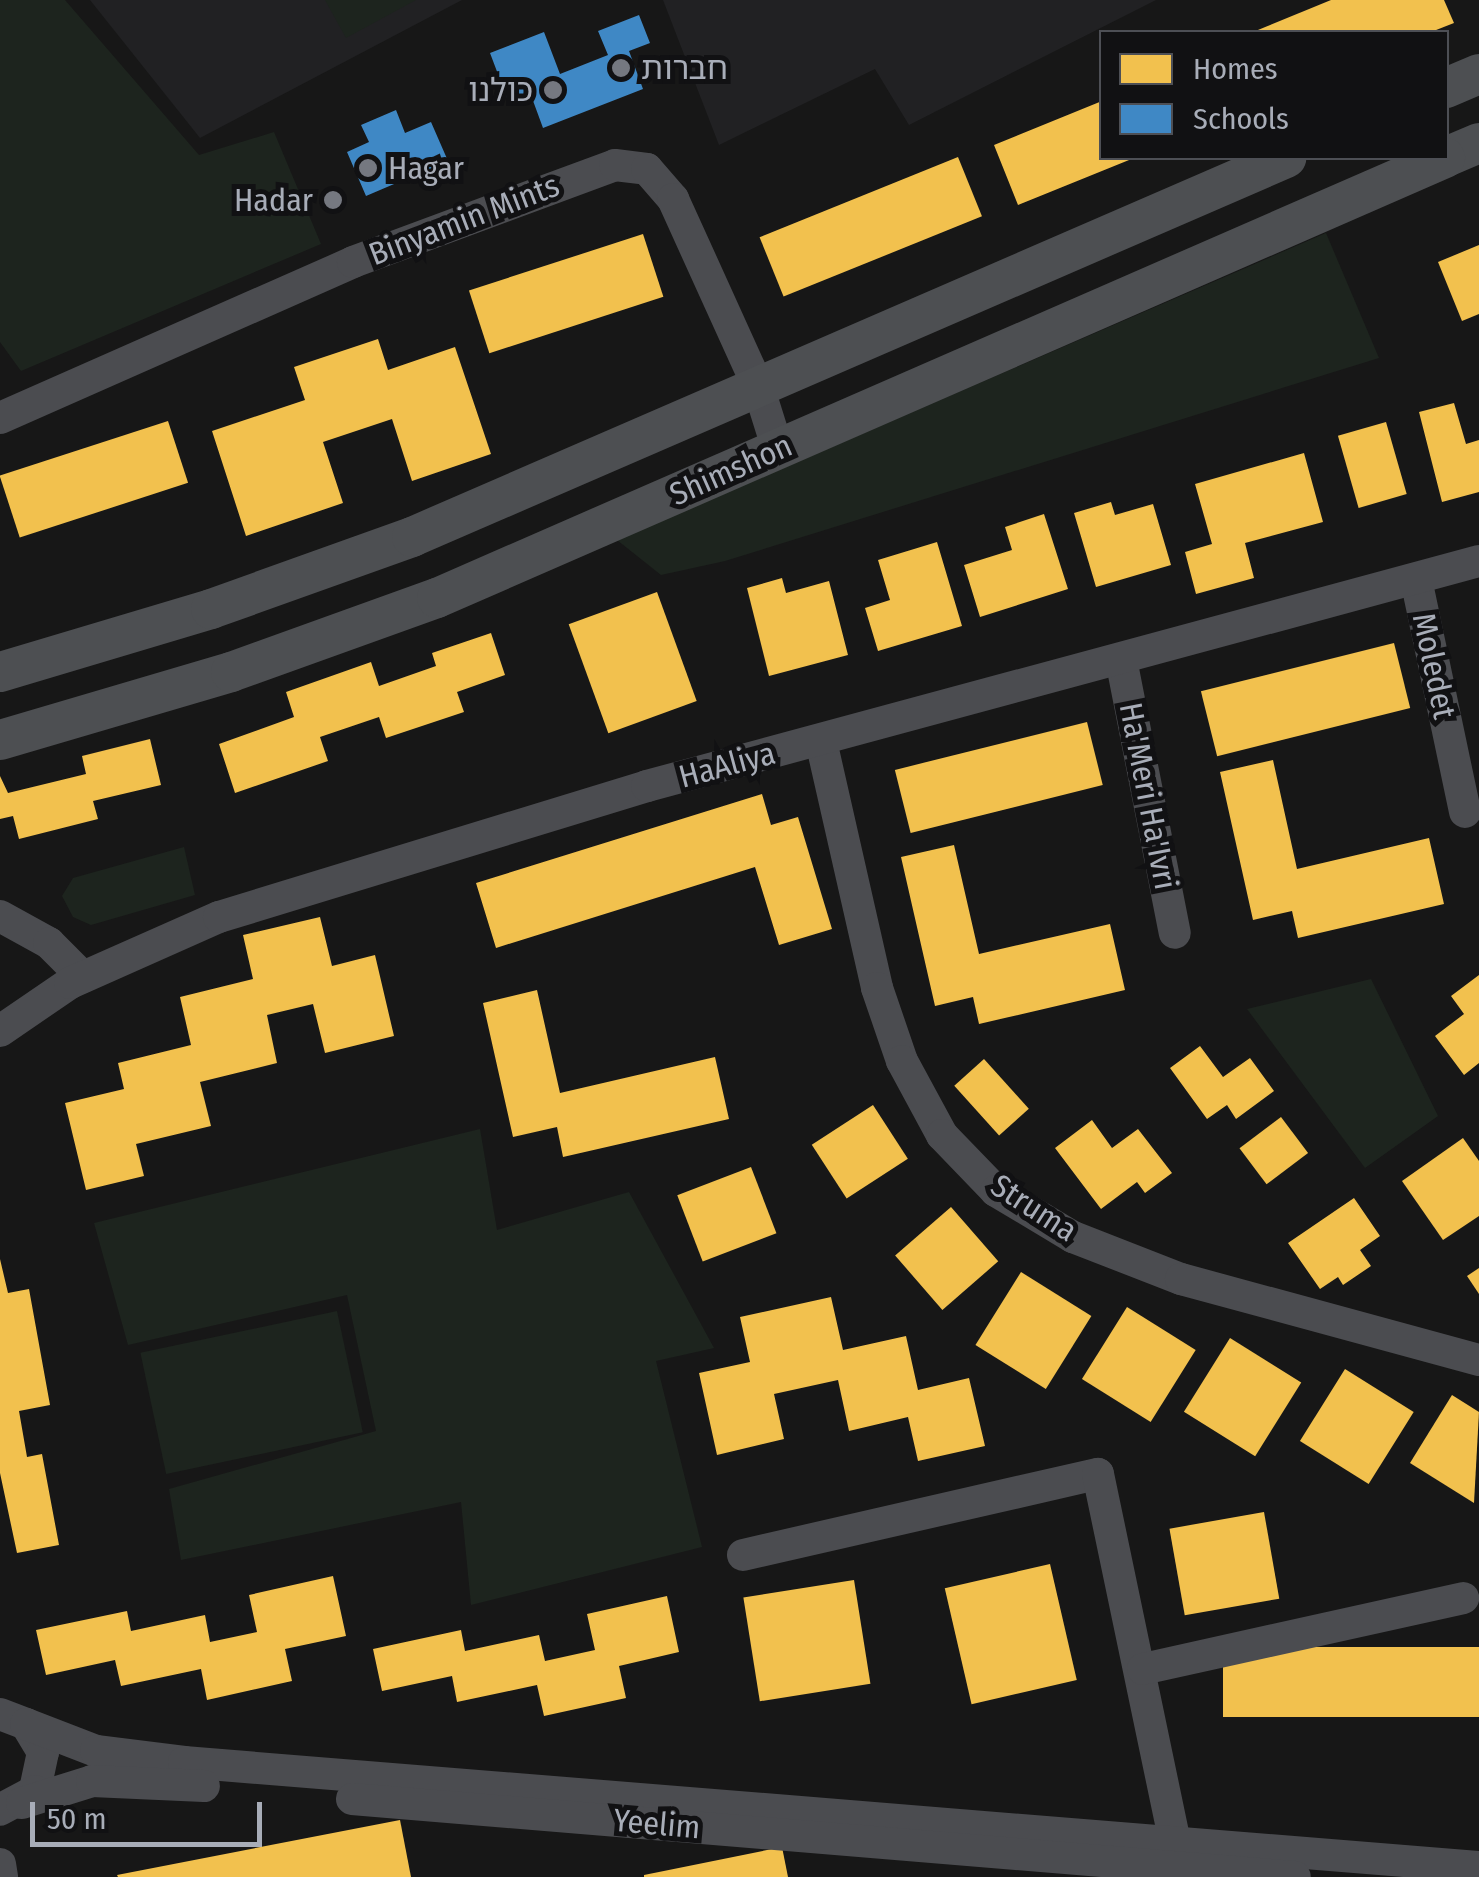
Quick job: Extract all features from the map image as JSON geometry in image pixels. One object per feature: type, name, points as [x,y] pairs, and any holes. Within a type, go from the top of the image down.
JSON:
[{"type":"main road","points":[[1449,87],[1479,74]]},
{"type":"main road","name":"Shimshon","points":[[1449,156],[1479,143]]},
{"type":"main road","name":"Shimshon","points":[[0,672],[314,574],[1281,160]]},
{"type":"main road","name":"Shimshon","points":[[0,740],[336,636],[778,450],[1439,160]]},
{"type":"street","name":"Binyamin Mints","points":[[0,418],[353,262],[615,165],[648,170],[673,198],[758,386],[778,450]]},
{"type":"street","name":"HaAliya","points":[[0,1031],[83,977],[219,917],[647,786],[1479,561]]},
{"type":"street","name":"Moledet","points":[[1416,579],[1465,812]]},
{"type":"street","name":"Ha'Meri Ha'Ivri","points":[[1122,660],[1175,933]]},
{"type":"street","name":"Struma","points":[[820,741],[877,988],[902,1061],[942,1134],[996,1190],[1073,1237],[1181,1279],[1479,1360]]},
{"type":"street","points":[[0,916],[49,943],[83,977]]},
{"type":"street","points":[[742,1555],[1098,1474],[1143,1668],[1174,1842]]},
{"type":"street","points":[[1143,1668],[1463,1598]]},
{"type":"street","points":[[11,1806],[43,1772],[43,1752],[13,1719]]},
{"type":"street","name":"Yeelim","points":[[13,1719],[96,1751],[184,1762],[1479,1866]]},
{"type":"street","name":"Yeelim","points":[[11,1806],[61,1788],[124,1778],[1295,1877]]},
{"type":"street","points":[[0,1864],[2,1877]]},
{"type":"shaded area","points":[[0,0],[65,0],[199,155],[274,132],[321,244],[21,371],[0,342]]},
{"type":"shaded area","points":[[90,0],[462,0],[200,138]]},
{"type":"shaded area","points":[[325,0],[416,0],[346,38]]},
{"type":"shaded area","points":[[663,0],[1156,0],[909,125],[875,69],[719,145]]},
{"type":"shaded area","points":[[1326,233],[1379,358],[725,561],[661,575],[617,540]]},
{"type":"shaded area","points":[[184,847],[195,895],[91,925],[73,917],[62,896],[73,878]]},
{"type":"shaded area","points":[[1371,979],[1438,1116],[1365,1168],[1247,1009]]},
{"type":"shaded area","points":[[480,1129],[497,1230],[629,1192],[714,1348],[656,1361],[702,1547],[471,1605],[461,1502],[181,1560],[169,1489],[376,1431],[347,1295],[128,1345],[94,1223]]},
{"type":"shaded area","points":[[337,1311],[363,1432],[166,1474],[140,1353]]},
{"type":"building: Homes","points":[[1331,0],[1444,0],[1454,23],[1436,30],[1258,30]]},
{"type":"building: Homes","points":[[1099,102],[1099,160],[1129,160],[1018,205],[994,145]]},
{"type":"building: Homes","points":[[958,157],[982,216],[784,297],[760,237]]},
{"type":"building: Homes","points":[[643,234],[663,297],[489,353],[469,291]]},
{"type":"building: Homes","points":[[1479,245],[1479,314],[1462,321],[1438,262]]},
{"type":"building: Homes","points":[[378,339],[388,370],[455,347],[491,454],[412,481],[392,419],[323,442],[343,503],[246,536],[212,431],[305,400],[294,367]]},
{"type":"building: Homes","points":[[1454,403],[1466,444],[1479,440],[1479,492],[1442,502],[1419,412]]},
{"type":"building: Homes","points":[[168,421],[188,483],[20,538],[0,476]]},
{"type":"building: Homes","points":[[1386,422],[1407,494],[1359,508],[1338,436]]},
{"type":"building: Homes","points":[[1304,453],[1323,522],[1245,543],[1254,578],[1196,594],[1185,552],[1212,544],[1195,484]]},
{"type":"building: Homes","points":[[1111,502],[1115,515],[1153,504],[1171,565],[1096,587],[1074,513]]},
{"type":"building: Homes","points":[[1044,514],[1068,589],[980,617],[964,565],[1012,550],[1005,527]]},
{"type":"building: Homes","points":[[937,542],[962,626],[878,651],[865,608],[890,600],[878,560]]},
{"type":"building: Homes","points":[[782,578],[786,593],[829,581],[848,655],[769,676],[747,588]]},
{"type":"building: Homes","points":[[657,592],[697,701],[608,733],[569,624]]},
{"type":"building: Homes","points":[[491,633],[505,675],[457,692],[464,712],[386,738],[379,717],[320,737],[328,761],[235,793],[219,744],[294,717],[286,692],[371,662],[379,686],[436,666],[432,653]]},
{"type":"building: Homes","points":[[1394,643],[1410,708],[1217,756],[1201,691]]},
{"type":"building: Homes","points":[[1087,722],[1103,785],[911,833],[895,770]]},
{"type":"building: Homes","points":[[150,739],[161,785],[93,801],[98,819],[19,839],[13,816],[0,819],[0,776],[8,793],[86,774],[82,756]]},
{"type":"building: Homes","points":[[1273,760],[1297,869],[1429,838],[1444,904],[1298,938],[1292,911],[1253,920],[1220,772]]},
{"type":"building: Homes","points":[[762,794],[771,825],[798,817],[832,929],[779,945],[755,867],[496,948],[476,883]]},
{"type":"building: Homes","points":[[954,845],[979,954],[1110,924],[1125,990],[979,1024],[973,997],[935,1006],[901,857]]},
{"type":"building: Homes","points":[[320,917],[332,966],[375,955],[394,1036],[325,1053],[313,1004],[267,1015],[277,1063],[200,1082],[211,1126],[136,1144],[144,1176],[86,1190],[65,1103],[124,1089],[118,1063],[191,1045],[180,997],[253,979],[243,935]]},
{"type":"building: Homes","points":[[1479,975],[1479,1063],[1464,1075],[1435,1036],[1464,1014],[1451,996]]},
{"type":"building: Homes","points":[[537,990],[560,1093],[715,1057],[729,1119],[563,1157],[557,1127],[513,1137],[483,1003]]},
{"type":"building: Homes","points":[[1200,1046],[1223,1077],[1250,1058],[1274,1091],[1236,1119],[1227,1105],[1207,1119],[1170,1068]]},
{"type":"building: Homes","points":[[984,1059],[1029,1109],[999,1136],[954,1086]]},
{"type":"building: Homes","points":[[873,1105],[908,1159],[847,1198],[812,1145]]},
{"type":"building: Homes","points":[[1281,1117],[1308,1153],[1267,1184],[1239,1148]]},
{"type":"building: Homes","points":[[1092,1120],[1112,1148],[1138,1129],[1172,1173],[1145,1193],[1137,1182],[1101,1209],[1055,1148]]},
{"type":"building: Homes","points":[[1463,1138],[1479,1161],[1479,1216],[1443,1240],[1402,1181]]},
{"type":"building: Homes","points":[[751,1167],[776,1233],[703,1262],[677,1195]]},
{"type":"building: Homes","points":[[1354,1198],[1380,1236],[1360,1250],[1371,1266],[1343,1285],[1338,1277],[1320,1289],[1288,1243]]},
{"type":"building: Homes","points":[[951,1207],[998,1261],[942,1310],[895,1256]]},
{"type":"building: Homes","points":[[0,1259],[8,1293],[29,1289],[50,1405],[19,1411],[27,1457],[42,1454],[59,1545],[17,1553],[0,1473]]},
{"type":"building: Homes","points":[[1479,1268],[1479,1294],[1467,1276]]},
{"type":"building: Homes","points":[[1021,1272],[1091,1316],[1046,1389],[975,1345]]},
{"type":"building: Homes","points":[[831,1297],[843,1350],[906,1336],[918,1390],[969,1378],[985,1446],[918,1461],[908,1417],[849,1431],[838,1380],[774,1394],[784,1439],[717,1455],[699,1373],[750,1362],[740,1317]]},
{"type":"building: Homes","points":[[1127,1307],[1196,1350],[1151,1422],[1082,1379]]},
{"type":"building: Homes","points":[[1230,1338],[1301,1383],[1255,1456],[1184,1412]]},
{"type":"building: Homes","points":[[1345,1369],[1414,1412],[1369,1484],[1300,1441]]},
{"type":"building: Homes","points":[[1452,1395],[1479,1412],[1474,1503],[1410,1463]]},
{"type":"building: Homes","points":[[1264,1512],[1279,1599],[1185,1615],[1169,1529]]},
{"type":"building: Homes","points":[[1050,1564],[1077,1680],[972,1704],[945,1588]]},
{"type":"building: Homes","points":[[333,1576],[346,1636],[285,1649],[292,1681],[207,1700],[201,1669],[121,1686],[115,1660],[46,1675],[36,1630],[127,1611],[131,1631],[205,1615],[210,1642],[257,1632],[249,1595]]},
{"type":"building: Homes","points":[[854,1580],[870,1684],[760,1701],[743,1598]]},
{"type":"building: Homes","points":[[667,1596],[679,1652],[619,1666],[626,1698],[544,1716],[537,1685],[457,1702],[452,1676],[382,1691],[373,1649],[461,1630],[465,1651],[539,1635],[545,1661],[595,1650],[587,1614]]},
{"type":"building: Homes","points":[[1223,1647],[1479,1647],[1479,1717],[1223,1717]]},
{"type":"building: Homes","points":[[400,1820],[411,1877],[117,1875]]},
{"type":"building: Homes","points":[[782,1847],[788,1877],[644,1877],[644,1875]]},
{"type":"building: Schools","points":[[639,15],[650,43],[629,51],[643,89],[543,128],[532,98],[510,106],[490,53],[544,32],[560,74],[608,55],[598,31]]},
{"type":"building: Schools","points":[[396,110],[405,133],[431,122],[448,161],[366,196],[347,152],[369,142],[361,125]]},
{"type":"place","name":"חברות","points":[[621,68]]},
{"type":"place","name":"כולנו","points":[[553,90]]},
{"type":"place","name":"Hagar","points":[[368,168]]},
{"type":"place","name":"Hadar","points":[[333,200]]}]
